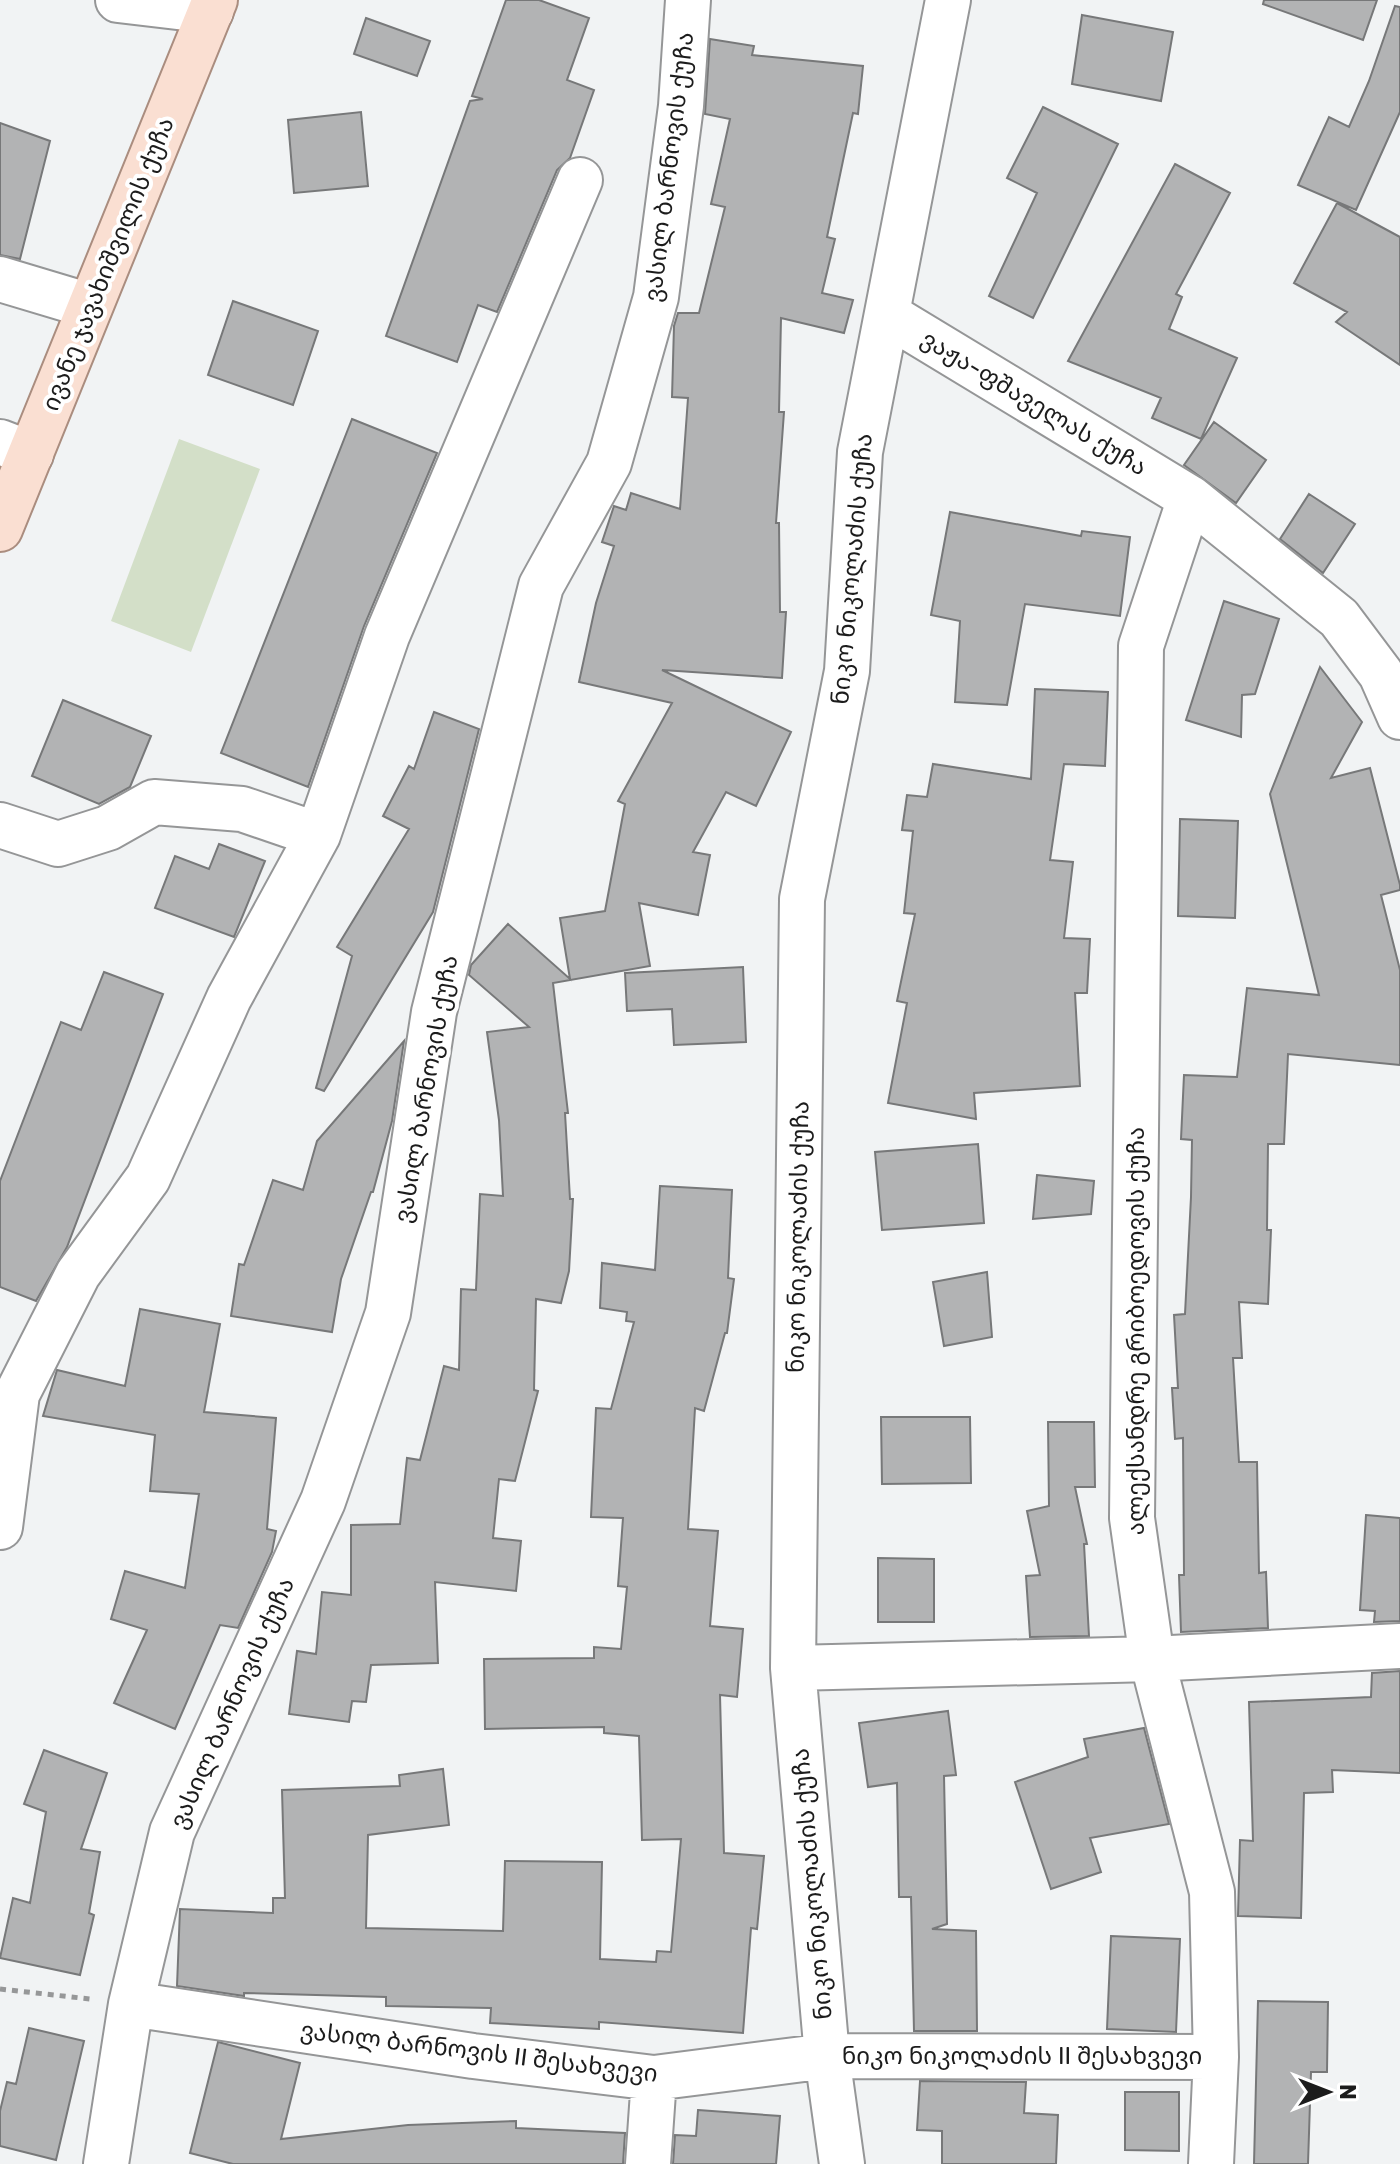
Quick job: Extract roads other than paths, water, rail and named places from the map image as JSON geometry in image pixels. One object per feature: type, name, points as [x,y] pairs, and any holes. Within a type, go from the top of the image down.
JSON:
[{"type":"main road","name":"ივანე ჯავახიშვილის ქუჩა","points":[[0,529],[15,448],[90,306],[213,6]]},
{"type":"street","points":[[118,0],[213,6]]},
{"type":"street","name":"ვასილ ბარნოვის ქუჩა","points":[[106,2164],[131,2004],[172,1832],[323,1501],[388,1313],[434,1012],[541,586],[609,463],[656,297],[681,106],[688,0]]},
{"type":"street","points":[[888,315],[948,0]]},
{"type":"street","points":[[0,1527],[17,1394],[78,1274],[148,1178],[229,998],[318,835],[387,636],[580,180]]},
{"type":"street","points":[[0,279],[90,306]]},
{"type":"street","name":"ვაჟა-ფშაველას ქუჩა","points":[[888,315],[1190,498],[1339,618],[1381,674],[1400,717]]},
{"type":"street","name":"ნიკო ნიკოლაძის ქუჩა","points":[[842,2164],[827,2056],[793,1668],[802,899],[847,671],[860,452],[888,315]]},
{"type":"street","name":"ალექსანდრე გრიბოედოვის ქუჩა","points":[[1190,498],[1141,646],[1132,1518],[1152,1659],[1212,1892],[1216,2057],[1211,2164]]},
{"type":"street","points":[[0,825],[58,844],[108,828],[154,802],[242,809],[318,835]]},
{"type":"street","points":[[793,1668],[1152,1659],[1400,1646]]},
{"type":"street","name":"ვასილ ბარნოვის II შესახვევი","points":[[131,2004],[473,2056],[654,2078],[827,2056]]},
{"type":"street","name":"ნიკო ნიკოლაძის II შესახვევი","points":[[827,2056],[1216,2057]]},
{"type":"street","points":[[648,2164],[654,2078]]}]
